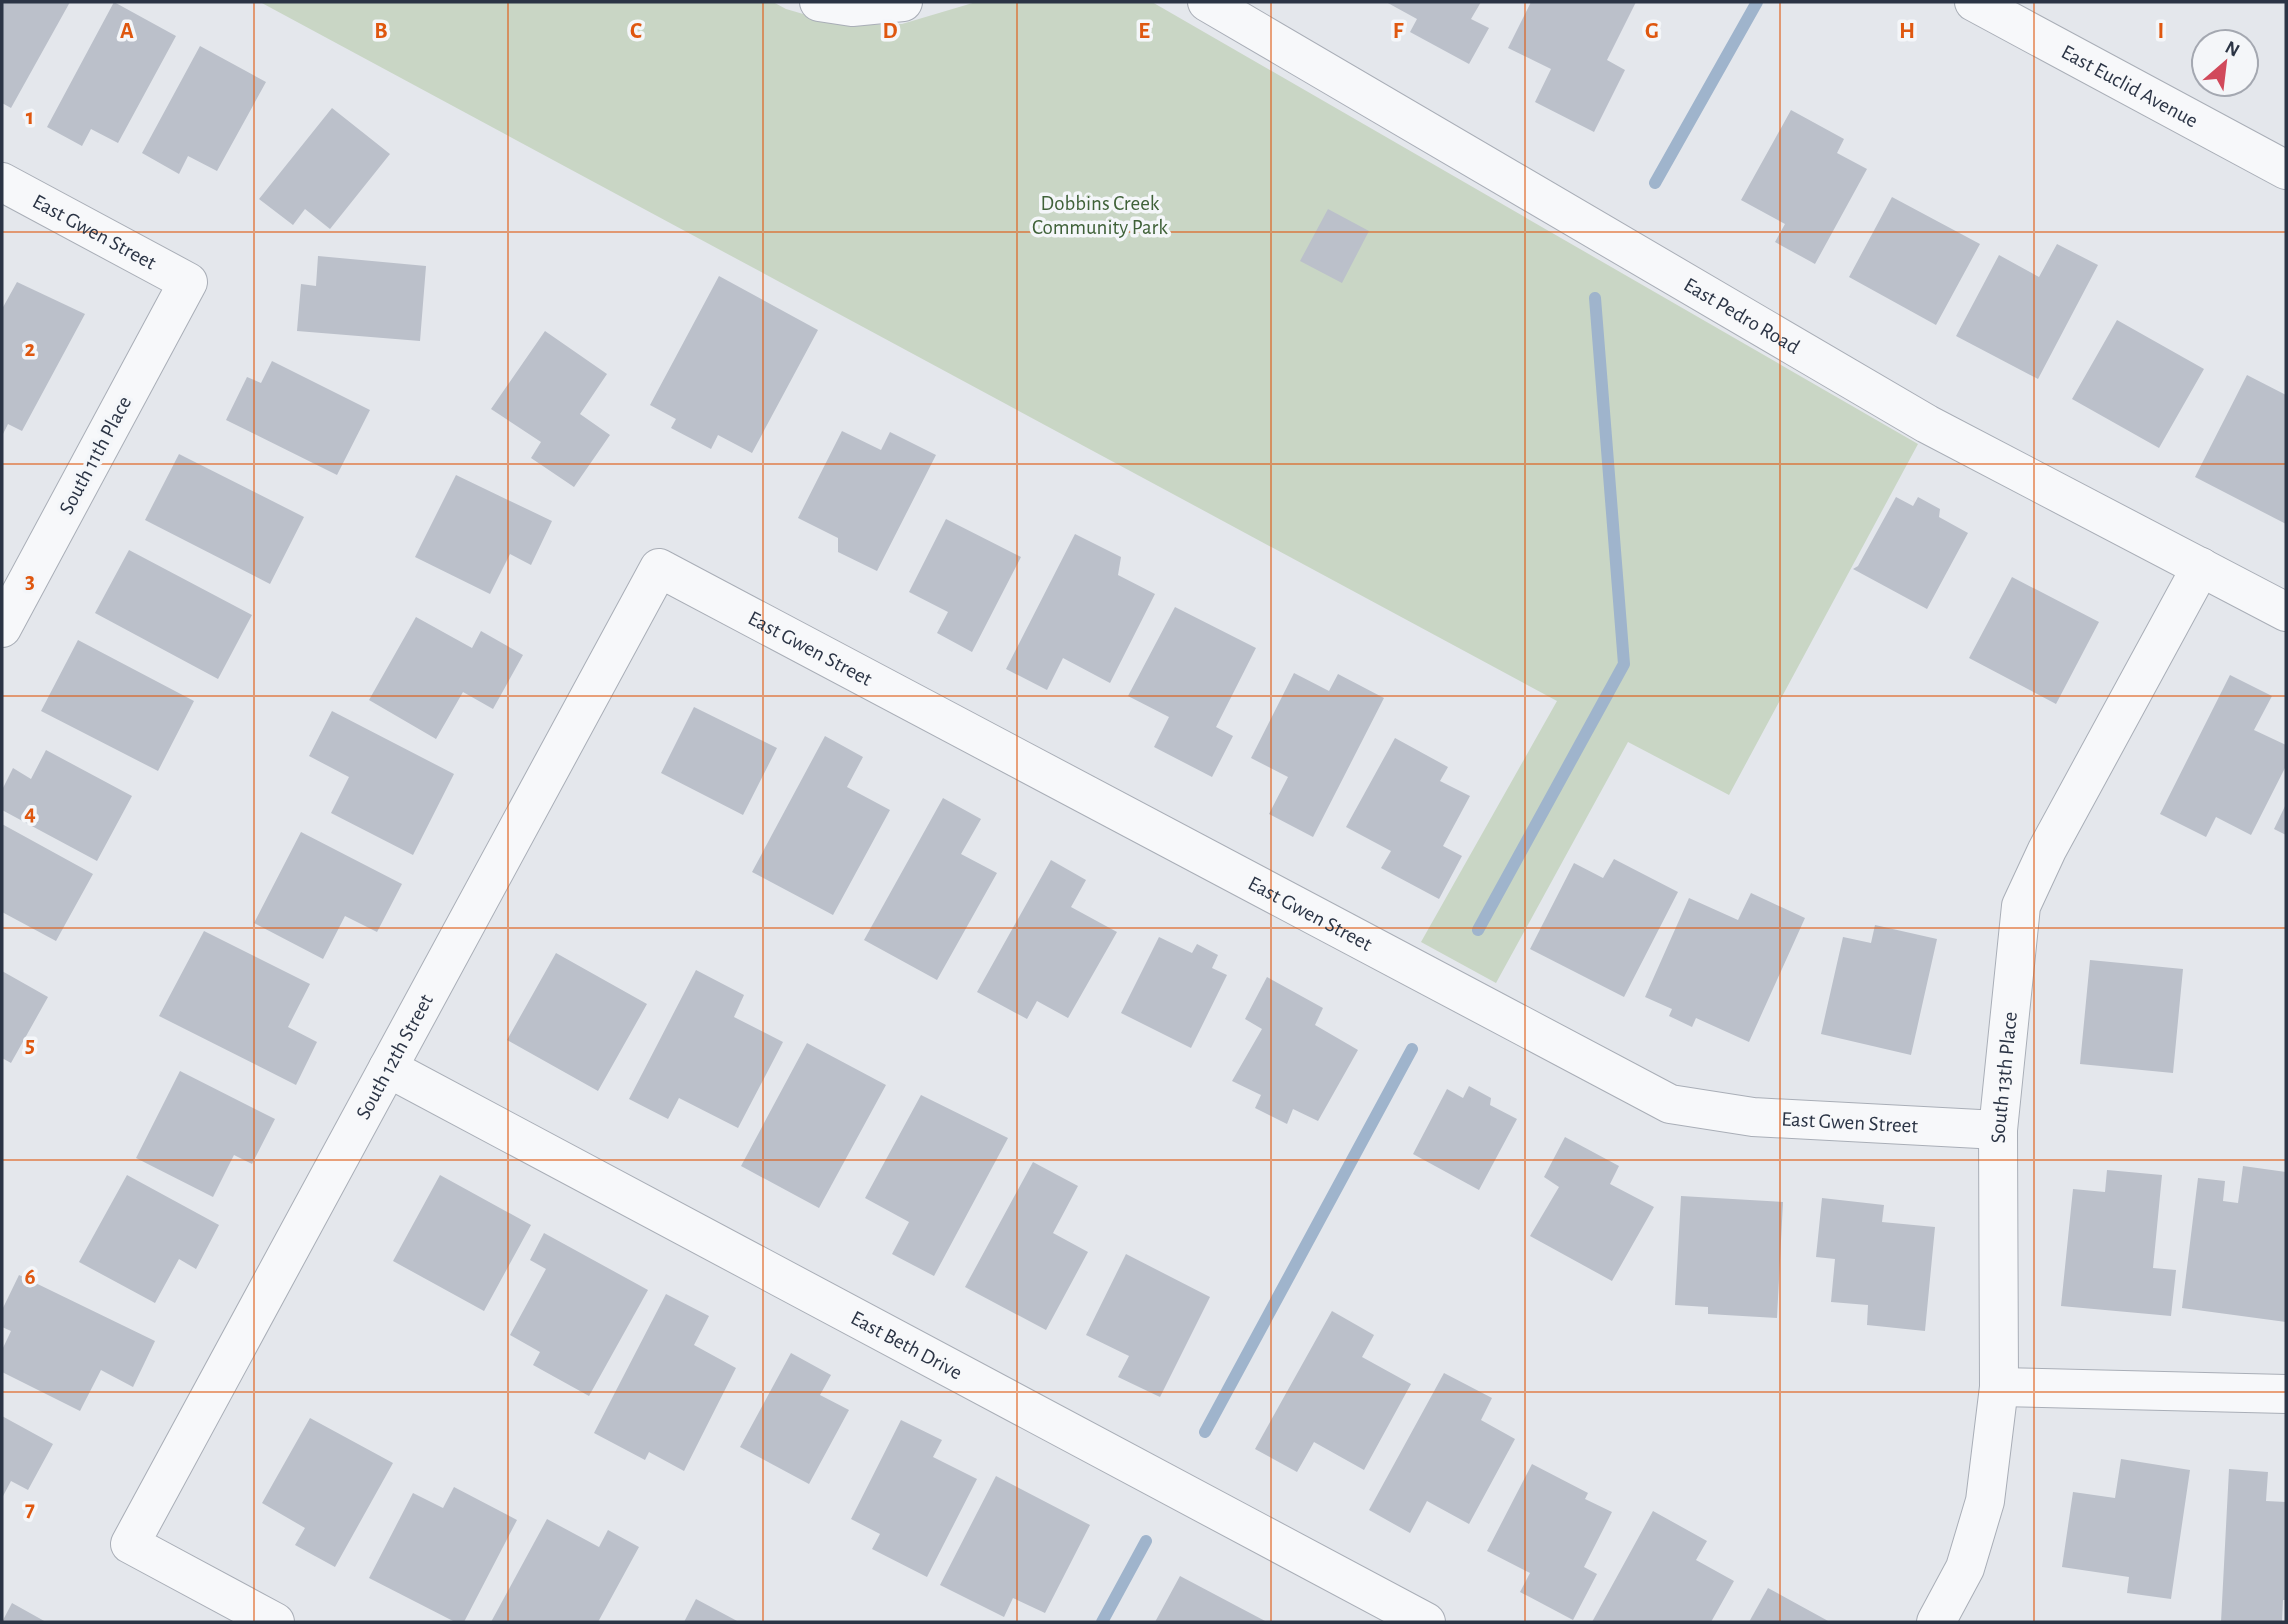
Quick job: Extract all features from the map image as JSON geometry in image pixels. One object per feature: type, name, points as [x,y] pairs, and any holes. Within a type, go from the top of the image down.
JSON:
[{"type":"street","points":[[819,2],[852,7],[902,2]]},
{"type":"street","name":"East Pedro Road","points":[[1207,2],[1927,424],[2286,612]]},
{"type":"street","name":"East Euclid Avenue","points":[[1974,2],[2286,170]]},
{"type":"street","name":"East Gwen Street","points":[[2,182],[188,282]]},
{"type":"street","name":"South 11th Place","points":[[2,628],[188,282]]},
{"type":"street","name":"South 13th Place","points":[[1936,1622],[1965,1568],[1985,1501],[1998,1387],[1998,1130],[2021,906],[2047,850],[2201,567]]},
{"type":"street","name":"East Gwen Street","points":[[659,568],[1670,1104],[1753,1116],[1998,1130]]},
{"type":"street","name":"South 12th Street","points":[[275,1622],[130,1544],[659,568]]},
{"type":"street","name":"East Beth Drive","points":[[388,1068],[1426,1622]]},
{"type":"street","points":[[1998,1387],[2286,1394]]},
{"type":"green space","name":"Dobbins Creek Community Park","points":[[260,2],[773,2],[786,9],[841,25],[902,24],[976,2],[1152,2],[1918,444],[1729,795],[1628,742],[1496,983],[1421,942],[1557,701]]},
{"type":"building","points":[[2,2],[70,2],[11,108],[2,103]]},
{"type":"building","points":[[114,2],[176,36],[118,143],[91,129],[82,146],[47,127]]},
{"type":"building","points":[[1386,2],[1481,2],[1471,19],[1489,28],[1469,64],[1410,32],[1417,19]]},
{"type":"building","points":[[1531,2],[1636,2],[1607,60],[1625,70],[1594,132],[1535,102],[1551,69],[1508,48]]},
{"type":"building","points":[[200,46],[266,82],[217,171],[188,156],[179,174],[142,153]]},
{"type":"building","points":[[332,108],[390,154],[330,229],[305,209],[293,225],[259,199]]},
{"type":"building","points":[[1791,110],[1844,139],[1837,153],[1867,169],[1815,264],[1775,242],[1785,224],[1741,200]]},
{"type":"building","points":[[1892,197],[1980,244],[1936,325],[1849,277]]},
{"type":"building","points":[[1328,209],[1369,231],[1342,283],[1300,261]]},
{"type":"building","points":[[2057,244],[2098,265],[2038,379],[1956,336],[1999,255],[2039,277]]},
{"type":"building","points":[[318,256],[426,266],[420,341],[297,331],[301,284],[316,286]]},
{"type":"building","points":[[719,276],[818,330],[752,453],[718,435],[711,449],[671,428],[676,419],[650,405]]},
{"type":"building","points":[[17,282],[85,314],[22,431],[8,424],[2,436],[2,309]]},
{"type":"building","points":[[2117,320],[2204,369],[2159,448],[2072,399]]},
{"type":"building","points":[[545,331],[607,374],[580,414],[610,435],[574,487],[531,458],[541,442],[491,409]]},
{"type":"building","points":[[272,361],[370,410],[337,475],[226,420],[247,377],[261,383]]},
{"type":"building","points":[[2247,375],[2286,395],[2286,524],[2195,477]]},
{"type":"building","points":[[842,431],[881,450],[890,432],[936,455],[877,571],[838,552],[838,538],[798,518]]},
{"type":"building","points":[[179,454],[304,517],[270,584],[145,520]]},
{"type":"building","points":[[456,475],[552,521],[531,565],[510,554],[490,594],[415,557]]},
{"type":"building","points":[[1896,497],[1913,506],[1918,497],[1940,509],[1939,517],[1968,533],[1927,609],[1853,569],[1858,566]]},
{"type":"building","points":[[946,519],[1021,557],[972,652],[937,633],[948,612],[909,592]]},
{"type":"building","points":[[1075,534],[1121,557],[1118,575],[1155,594],[1110,683],[1063,658],[1047,690],[1006,669]]},
{"type":"building","points":[[129,550],[252,615],[218,679],[95,613]]},
{"type":"building","points":[[2012,577],[2099,622],[2056,704],[1969,658]]},
{"type":"building","points":[[1175,607],[1256,648],[1216,727],[1233,736],[1212,777],[1154,747],[1169,717],[1128,696]]},
{"type":"building","points":[[416,617],[472,648],[481,631],[523,655],[493,709],[463,692],[436,739],[369,700]]},
{"type":"building","points":[[78,640],[194,701],[158,771],[41,711]]},
{"type":"building","points":[[1294,673],[1329,691],[1338,674],[1384,698],[1313,837],[1269,814],[1288,777],[1251,758]]},
{"type":"building","points":[[2230,675],[2272,696],[2254,730],[2286,745],[2286,766],[2251,835],[2216,817],[2206,837],[2160,814]]},
{"type":"building","points":[[694,707],[777,748],[743,815],[661,773]]},
{"type":"building","points":[[332,711],[454,774],[413,855],[331,813],[349,777],[309,756]]},
{"type":"building","points":[[825,736],[863,757],[847,787],[890,810],[833,915],[752,872]]},
{"type":"building","points":[[1395,738],[1448,767],[1440,781],[1470,796],[1443,846],[1462,856],[1439,899],[1381,868],[1391,851],[1346,827]]},
{"type":"building","points":[[46,750],[132,796],[97,861],[2,810],[2,790],[13,768],[31,779]]},
{"type":"building","points":[[943,798],[981,819],[961,854],[997,873],[937,980],[864,940]]},
{"type":"building","points":[[2286,804],[2286,835],[2274,829]]},
{"type":"building","points":[[2,824],[93,874],[56,941],[2,912]]},
{"type":"building","points":[[301,832],[402,884],[377,932],[345,916],[323,959],[254,923]]},
{"type":"building","points":[[1614,859],[1678,892],[1624,997],[1530,949],[1574,863],[1603,878]]},
{"type":"building","points":[[1051,860],[1086,880],[1071,907],[1117,932],[1068,1018],[1037,1001],[1027,1019],[977,992]]},
{"type":"building","points":[[1751,893],[1805,918],[1749,1042],[1696,1018],[1692,1027],[1669,1016],[1672,1009],[1645,997],[1689,898],[1738,920]]},
{"type":"building","points":[[1875,925],[1937,939],[1911,1055],[1821,1034],[1843,937],[1871,943]]},
{"type":"building","points":[[204,931],[310,984],[288,1027],[317,1042],[296,1085],[159,1016]]},
{"type":"building","points":[[1159,937],[1192,953],[1197,944],[1218,955],[1212,968],[1227,975],[1191,1048],[1121,1013]]},
{"type":"building","points":[[556,953],[647,1004],[598,1091],[507,1040]]},
{"type":"building","points":[[2090,960],[2183,969],[2173,1073],[2080,1064]]},
{"type":"building","points":[[696,970],[744,995],[734,1017],[783,1042],[738,1128],[679,1098],[668,1119],[629,1099]]},
{"type":"building","points":[[2,971],[48,997],[11,1063],[2,1058]]},
{"type":"building","points":[[1267,977],[1323,1008],[1315,1025],[1358,1050],[1318,1121],[1293,1109],[1287,1124],[1255,1108],[1261,1095],[1232,1081],[1262,1029],[1245,1019]]},
{"type":"building","points":[[807,1043],[886,1085],[819,1208],[741,1166]]},
{"type":"building","points":[[180,1071],[275,1119],[252,1164],[234,1155],[213,1197],[136,1158]]},
{"type":"building","points":[[1469,1086],[1491,1098],[1490,1105],[1517,1119],[1479,1190],[1413,1154],[1447,1089],[1463,1098]]},
{"type":"building","points":[[921,1095],[1008,1138],[934,1276],[892,1254],[909,1222],[865,1198]]},
{"type":"building","points":[[1565,1137],[1619,1166],[1610,1184],[1654,1207],[1612,1281],[1530,1236],[1559,1187],[1544,1177]]},
{"type":"building","points":[[1033,1162],[1078,1186],[1053,1233],[1088,1252],[1046,1330],[965,1287]]},
{"type":"building","points":[[2243,1166],[2286,1172],[2286,1322],[2182,1308],[2198,1178],[2225,1181],[2223,1201],[2238,1203]]},
{"type":"building","points":[[2107,1170],[2162,1175],[2153,1268],[2176,1270],[2171,1316],[2061,1306],[2073,1189],[2105,1192]]},
{"type":"building","points":[[127,1175],[219,1225],[196,1269],[179,1259],[155,1303],[79,1262]]},
{"type":"building","points":[[440,1175],[531,1225],[484,1311],[393,1261]]},
{"type":"building","points":[[1681,1196],[1783,1202],[1777,1318],[1708,1314],[1708,1307],[1675,1305]]},
{"type":"building","points":[[1822,1198],[1884,1205],[1882,1222],[1935,1227],[1925,1331],[1867,1325],[1868,1305],[1831,1302],[1835,1259],[1816,1257]]},
{"type":"building","points":[[544,1233],[648,1290],[589,1396],[533,1365],[540,1352],[510,1335],[546,1269],[530,1260]]},
{"type":"building","points":[[1126,1254],[1210,1297],[1160,1397],[1118,1377],[1129,1356],[1086,1335]]},
{"type":"building","points":[[19,1275],[155,1341],[133,1387],[101,1370],[80,1411],[2,1372],[2,1350],[11,1331],[2,1327],[2,1310]]},
{"type":"building","points":[[666,1294],[709,1316],[694,1345],[736,1368],[684,1471],[649,1452],[645,1460],[594,1433]]},
{"type":"building","points":[[1332,1311],[1374,1335],[1362,1357],[1411,1384],[1364,1470],[1314,1442],[1297,1472],[1255,1449]]},
{"type":"building","points":[[791,1353],[831,1375],[820,1395],[849,1410],[809,1484],[740,1447]]},
{"type":"building","points":[[1444,1373],[1492,1398],[1481,1420],[1515,1439],[1469,1524],[1427,1501],[1410,1533],[1369,1510]]},
{"type":"building","points":[[2,1416],[53,1444],[28,1490],[11,1481],[2,1498]]},
{"type":"building","points":[[310,1418],[393,1463],[335,1567],[295,1545],[305,1528],[262,1503]]},
{"type":"building","points":[[901,1420],[942,1440],[933,1457],[977,1479],[927,1577],[872,1549],[880,1534],[851,1519]]},
{"type":"building","points":[[2121,1459],[2190,1470],[2171,1599],[2127,1593],[2129,1577],[2062,1567],[2073,1492],[2115,1498]]},
{"type":"building","points":[[1532,1464],[1588,1493],[1585,1499],[1612,1512],[1584,1567],[1597,1574],[1573,1620],[1520,1592],[1530,1573],[1487,1551]]},
{"type":"building","points":[[2229,1469],[2268,1472],[2266,1501],[2286,1502],[2286,1600],[2283,1600],[2282,1622],[2221,1622]]},
{"type":"building","points":[[996,1476],[1090,1525],[1045,1613],[1013,1598],[1004,1617],[940,1585]]},
{"type":"building","points":[[454,1487],[517,1520],[464,1622],[455,1622],[369,1578],[413,1493],[443,1508]]},
{"type":"building","points":[[1653,1511],[1707,1541],[1696,1560],[1734,1581],[1711,1622],[1592,1622]]},
{"type":"building","points":[[547,1519],[599,1547],[608,1530],[639,1547],[598,1622],[491,1622]]},
{"type":"building","points":[[1180,1576],[1267,1622],[1155,1622]]},
{"type":"building","points":[[1768,1588],[1830,1622],[1749,1622]]},
{"type":"building","points":[[696,1599],[739,1622],[684,1622]]},
{"type":"building","points":[[12,1603],[46,1622],[2,1622]]},
{"type":"waterway","points":[[1655,183],[1757,2]]},
{"type":"waterway","points":[[1478,930],[1624,664],[1595,298]]},
{"type":"waterway","points":[[1205,1432],[1412,1049]]},
{"type":"waterway","points":[[1102,1622],[1146,1541]]}]
